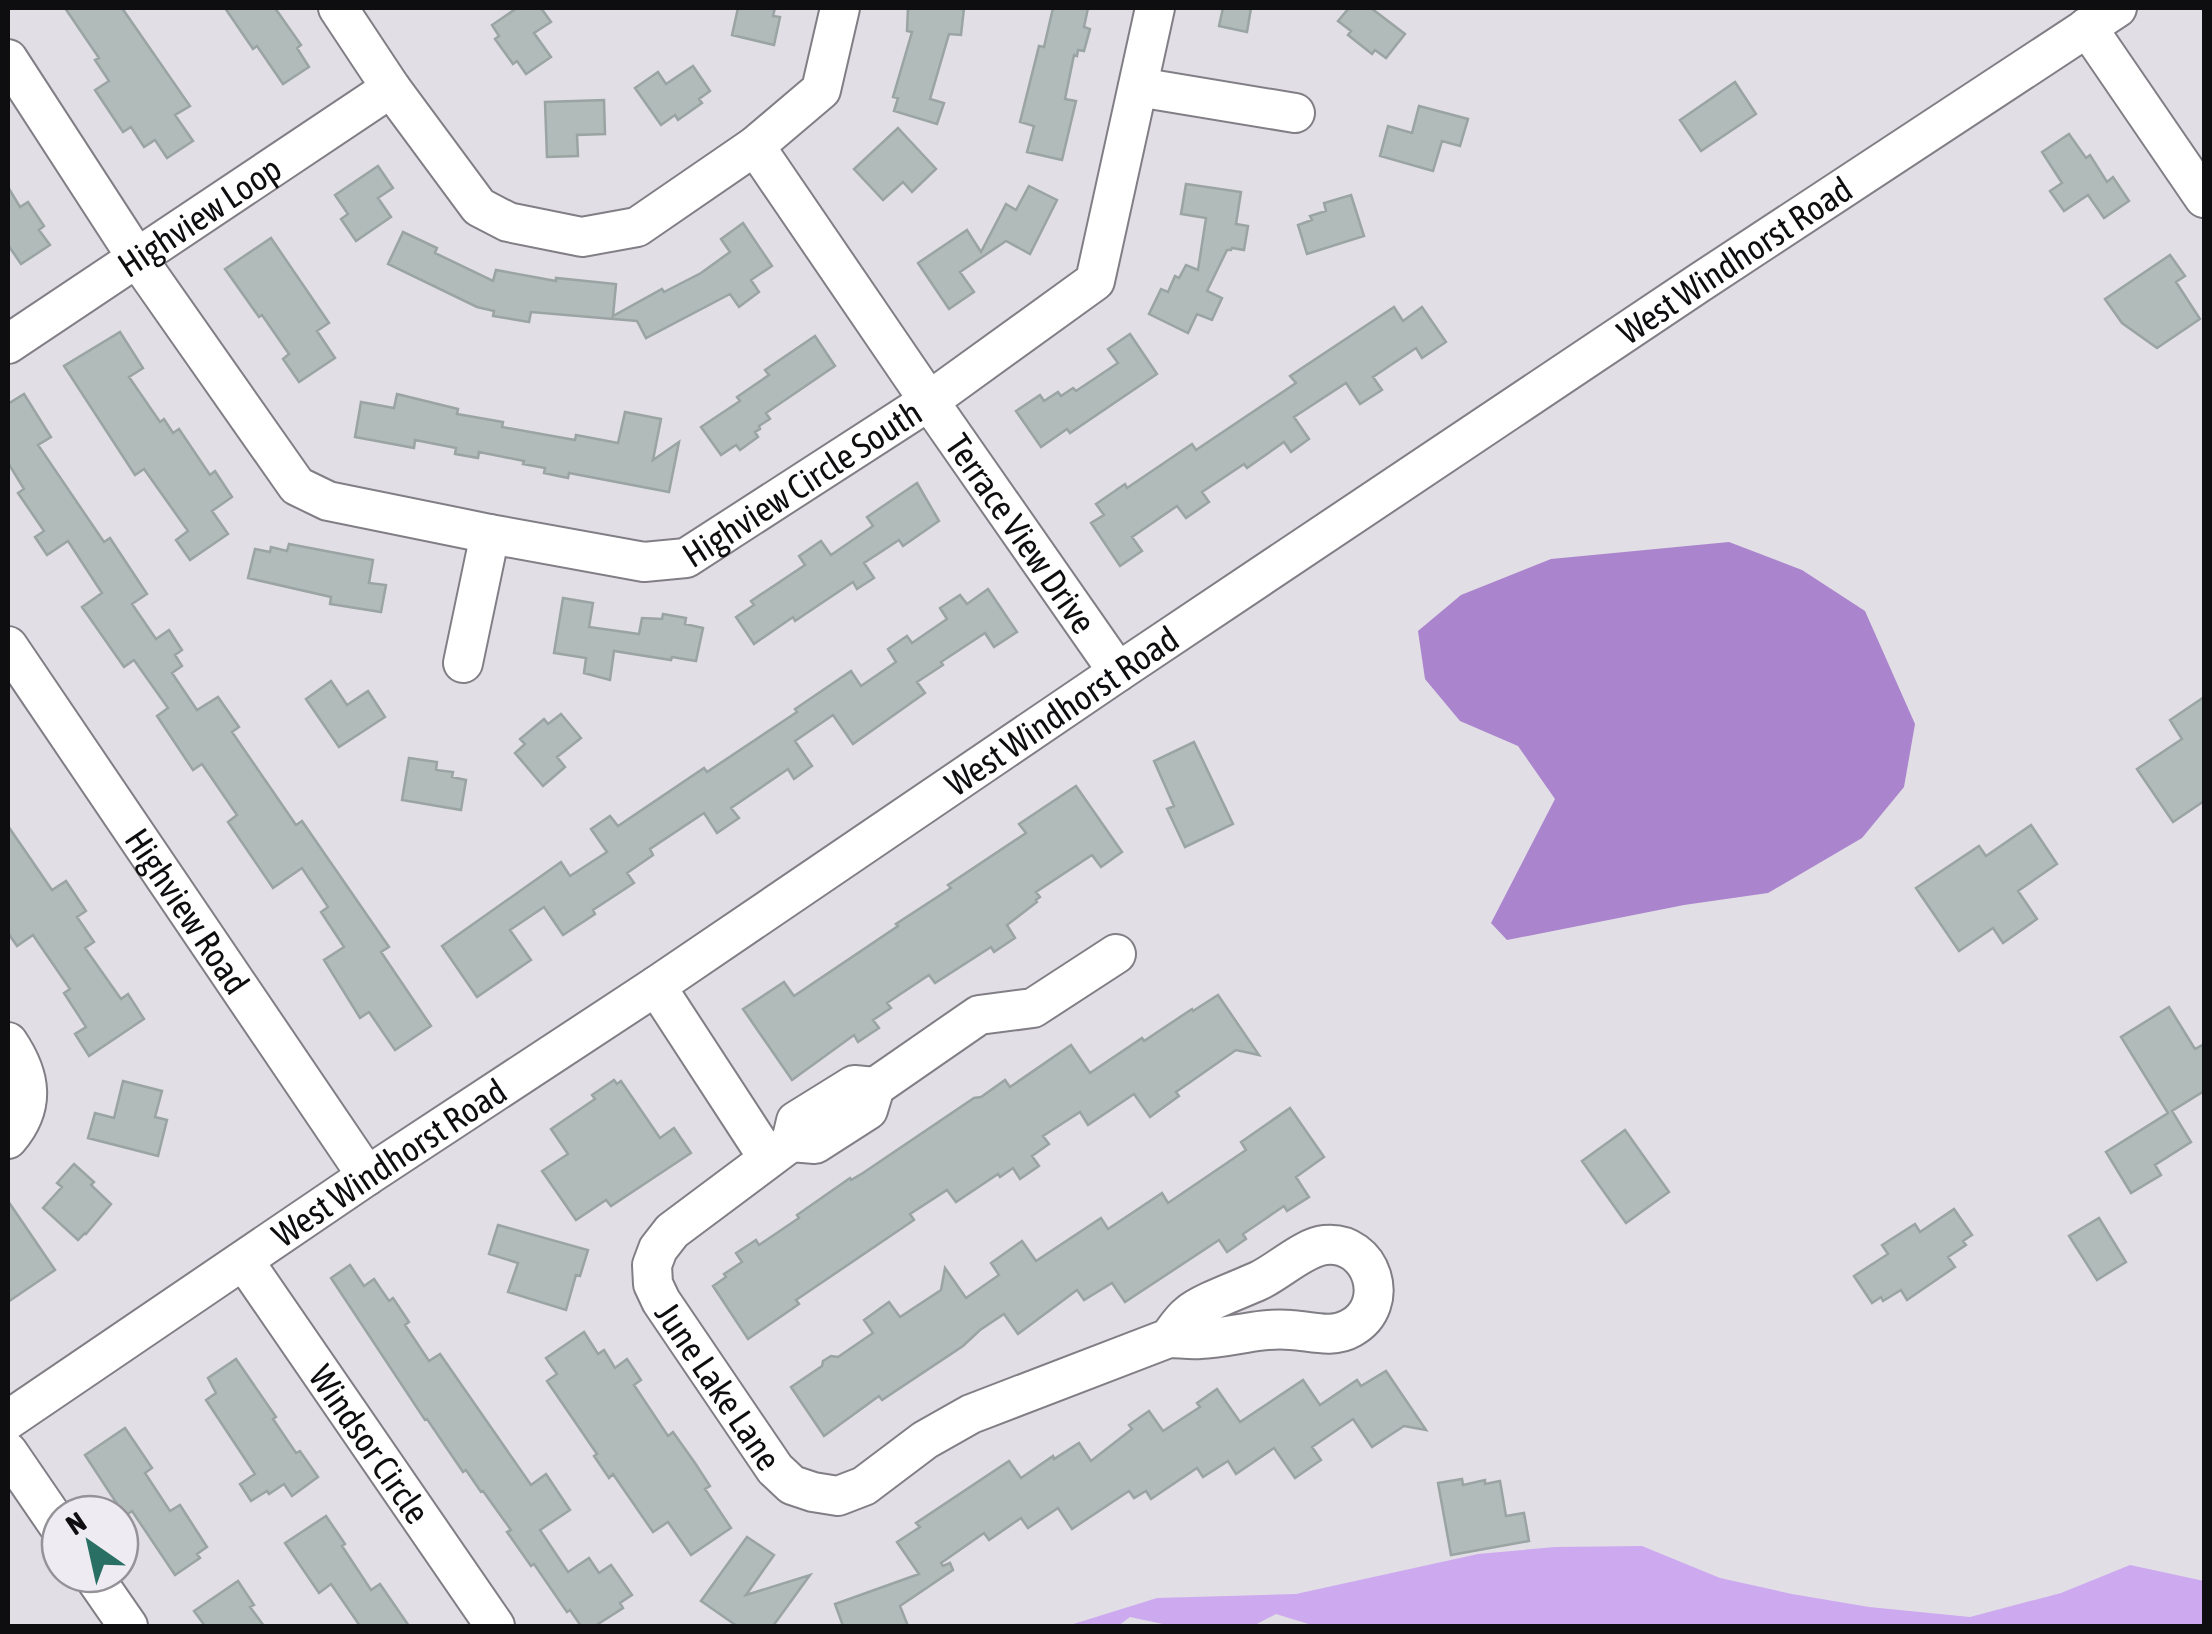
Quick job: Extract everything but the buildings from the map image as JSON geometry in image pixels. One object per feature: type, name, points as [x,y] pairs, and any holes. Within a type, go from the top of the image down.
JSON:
[{"type":"street","points":[[338,8],[479,208],[508,222],[582,237],[637,226],[756,146],[820,90],[840,8]]},
{"type":"street","name":"Highview Circle South","points":[[8,59],[137,258],[297,486],[328,500],[644,562],[686,558],[929,400],[1096,281],[1155,8]]},
{"type":"street","points":[[2102,17],[2204,198]]},
{"type":"street","name":"West Windhorst Road","points":[[8,1420],[1118,672],[2102,17]]},
{"type":"street","points":[[1138,86],[1295,113]]},
{"type":"street","name":"Highview Loop","points":[[8,344],[392,88]]},
{"type":"street","name":"Terrace View Drive","points":[[756,146],[1118,672]]},
{"type":"street","points":[[463,663],[490,534]]},
{"type":"street","name":"Highview Road","points":[[8,646],[367,1176]]},
{"type":"street","name":"June Lake Lane","points":[[1116,954],[1033,1008],[979,1015],[875,1088],[854,1085],[796,1121],[779,1150],[672,1231],[652,1265],[653,1284],[775,1470],[792,1485],[838,1496],[864,1486],[925,1440],[971,1414],[1169,1338],[1200,1339],[1264,1329],[1334,1334],[1347,1330],[1368,1312],[1373,1299],[1371,1271],[1351,1250],[1320,1245],[1265,1278],[1190,1313],[1169,1338]]},
{"type":"street","points":[[656,986],[779,1150]]},
{"type":"street","points":[[8,1042],[20,1061],[27,1084],[26,1106],[8,1139]]},
{"type":"street","name":"Windsor Circle","points":[[244,1261],[494,1626]]},
{"type":"street","points":[[8,1452],[40,1499]]},
{"type":"street","points":[[106,1594],[128,1626]]},
{"type":"shaded area","points":[[1729,542],[1802,570],[1865,611],[1915,724],[1904,787],[1862,838],[1768,893],[1684,905],[1507,940],[1491,923],[1555,799],[1518,746],[1460,721],[1425,679],[1418,631],[1461,595],[1551,559]]},
{"type":"shaded area","points":[[1642,1546],[1720,1578],[1792,1594],[1869,1607],[1970,1617],[2061,1593],[2130,1565],[2204,1581],[2204,1626],[1315,1626],[1276,1614],[1253,1626],[1172,1626],[1130,1617],[1118,1626],[1067,1626],[1157,1598],[1296,1594],[1478,1554],[1555,1547]]}]
